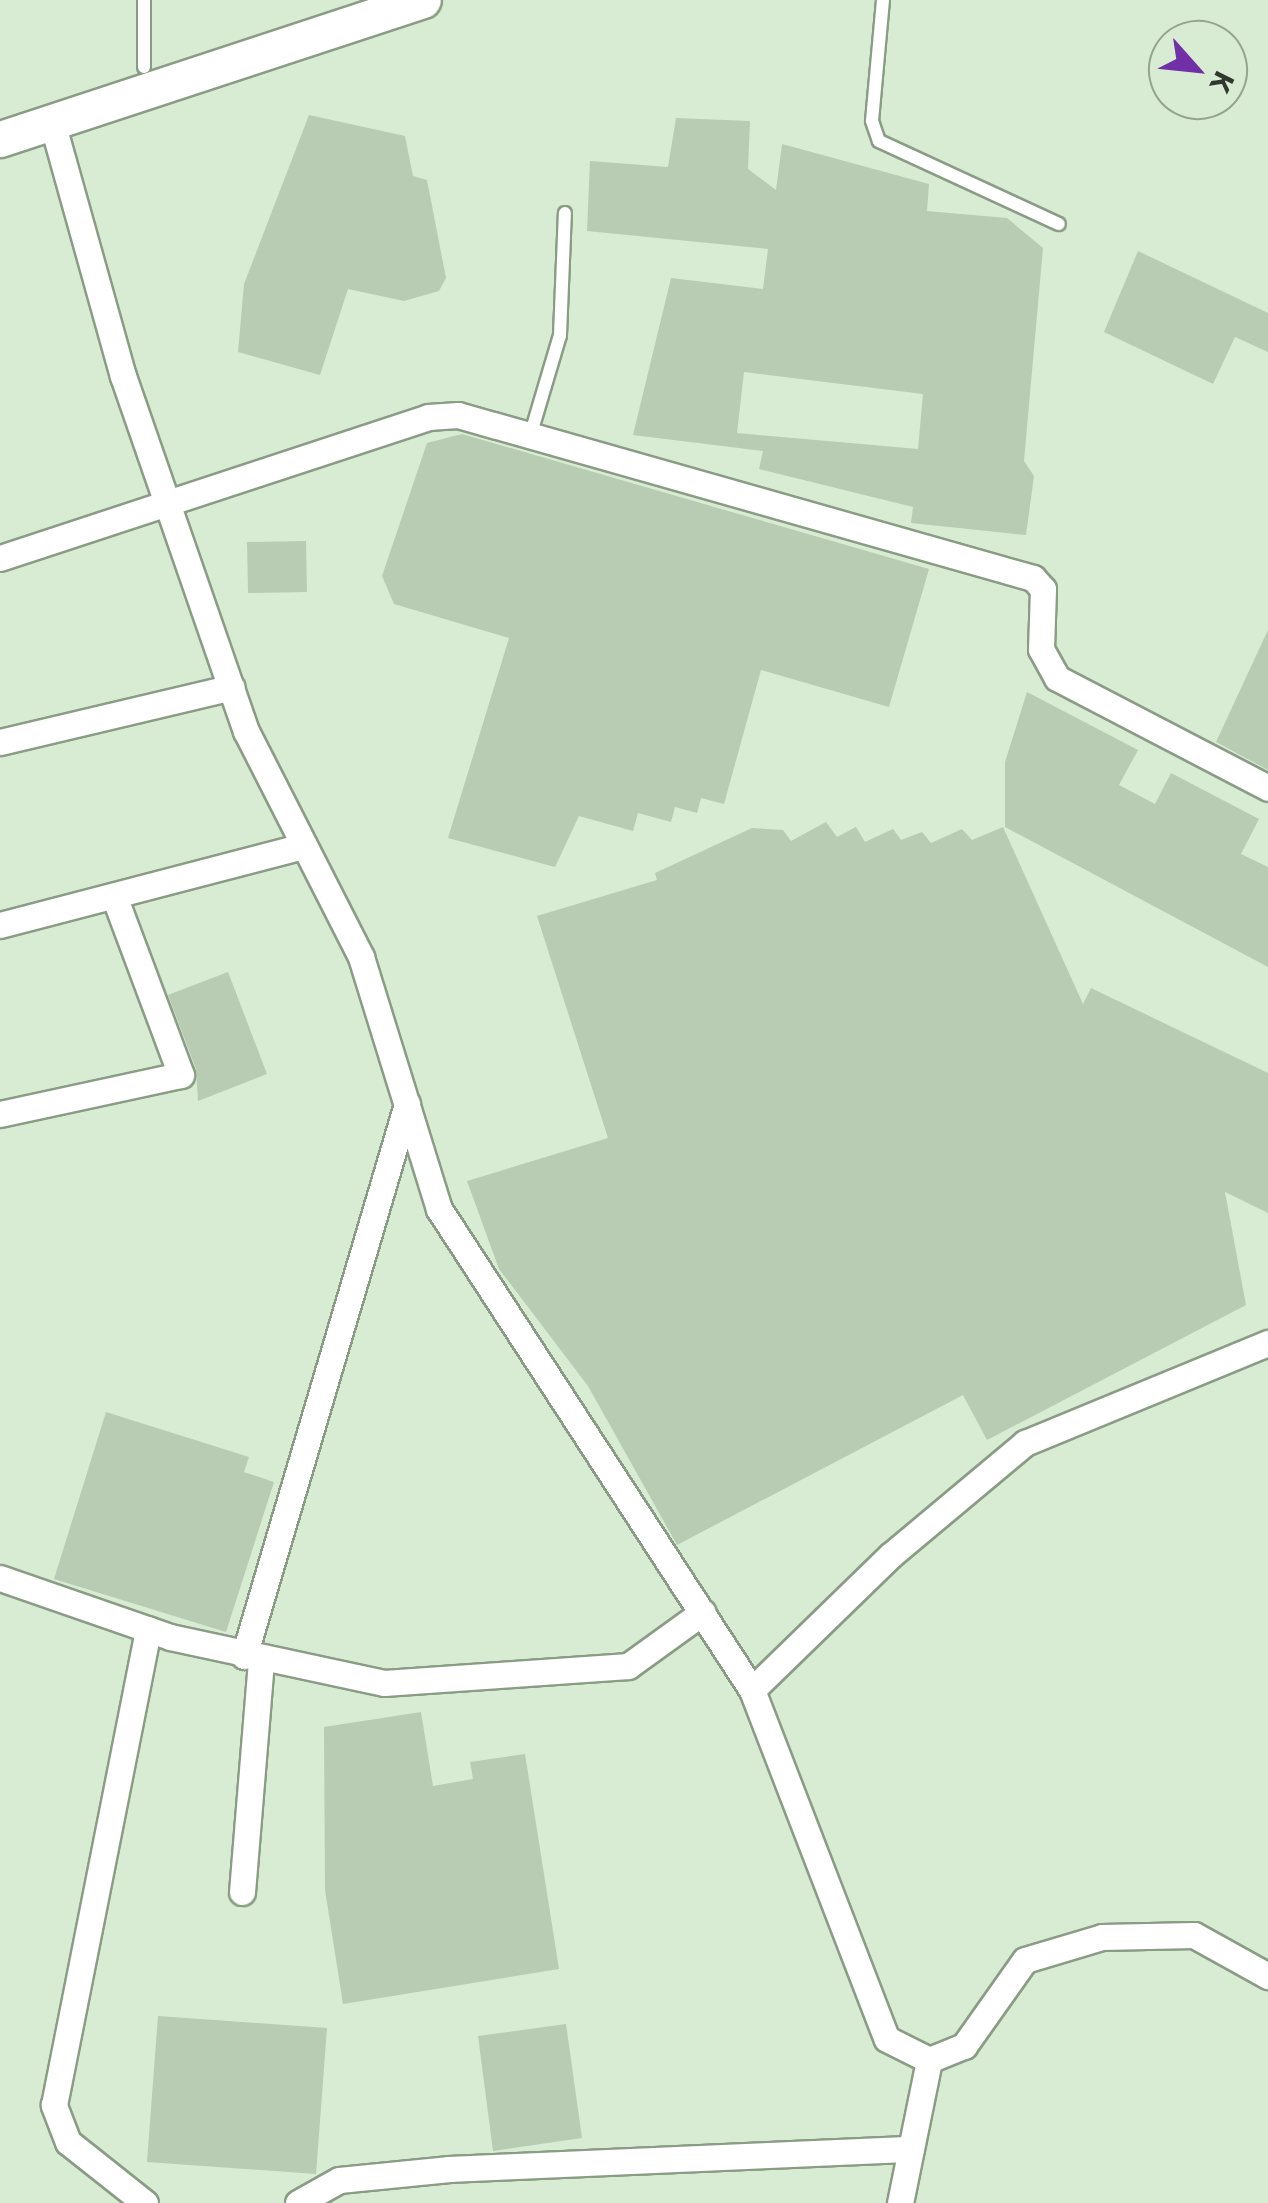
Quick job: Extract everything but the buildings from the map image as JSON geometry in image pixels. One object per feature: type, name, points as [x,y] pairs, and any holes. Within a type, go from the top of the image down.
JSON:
[{"type":"street","points":[[0,139],[49,110],[144,67],[352,0]]},
{"type":"street","points":[[0,114],[49,110],[423,0]]},
{"type":"street","points":[[49,110],[124,376],[232,687],[304,846],[361,957],[440,1209],[752,1690],[886,2039],[929,2060],[964,2046],[1025,1960],[1102,1937],[1194,1935],[1268,1976]]},
{"type":"street","points":[[0,558],[428,417],[458,415],[531,432],[1033,578],[1043,590],[1041,650],[1057,678],[1268,788]]},
{"type":"street","points":[[0,742],[232,687]]},
{"type":"street","points":[[0,926],[304,846]]},
{"type":"street","points":[[0,1114],[181,1074],[114,896]]},
{"type":"street","points":[[242,1892],[253,1658],[407,1104]]},
{"type":"street","points":[[752,1690],[891,1555],[1026,1442],[1268,1343]]},
{"type":"street","points":[[0,1578],[148,1629],[253,1658],[384,1683],[628,1666],[702,1612]]},
{"type":"street","points":[[145,2203],[68,2142],[54,2105],[148,1629]]},
{"type":"street","points":[[900,2203],[929,2060]]},
{"type":"street","points":[[298,2203],[339,2180],[449,2169],[911,2149]]},
{"type":"lane","points":[[144,0],[144,67]]},
{"type":"lane","points":[[883,0],[872,121],[879,141],[1059,224]]},
{"type":"lane","points":[[531,432],[560,334],[565,212]]}]
